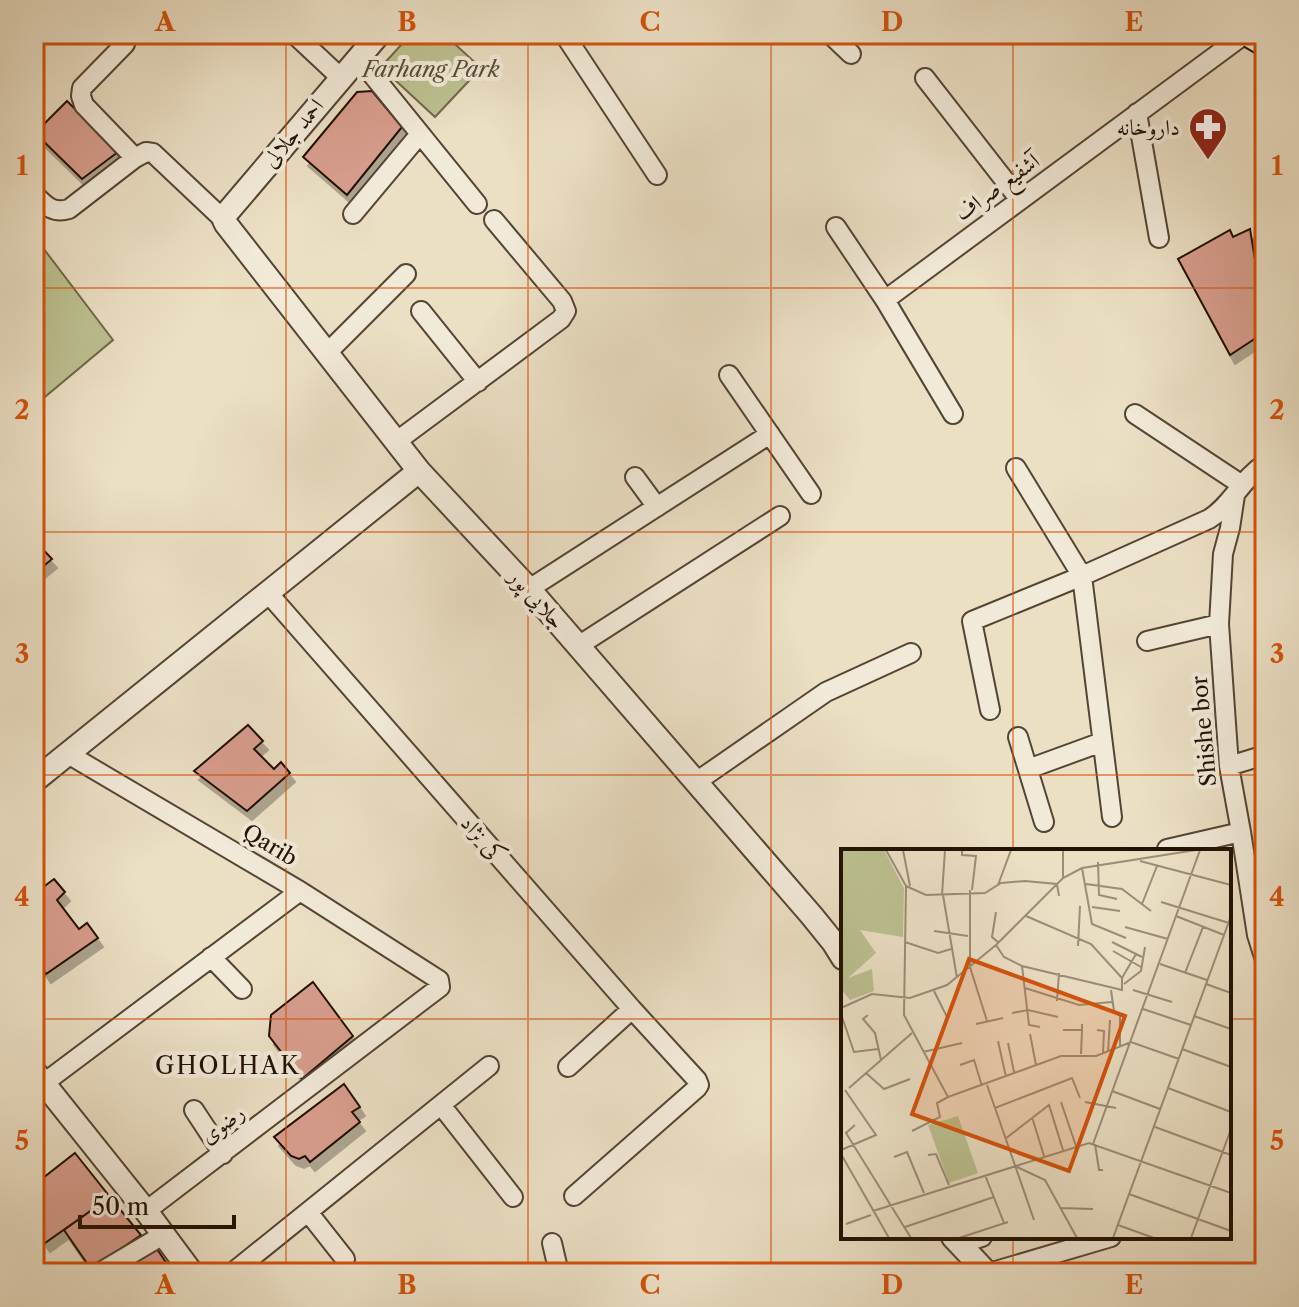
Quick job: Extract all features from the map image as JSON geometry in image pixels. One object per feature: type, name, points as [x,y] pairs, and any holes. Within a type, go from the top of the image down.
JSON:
[{"type":"main road","points":[[1246,34],[1265,44]]},
{"type":"street","points":[[294,34],[340,77]]},
{"type":"street","name":"احمد جلالی","points":[[230,228],[226,214],[379,34]]},
{"type":"street","points":[[564,34],[657,175]]},
{"type":"street","points":[[830,34],[851,54]]},
{"type":"street","name":"آشفیع صراف","points":[[885,300],[1246,34]]},
{"type":"street","points":[[125,44],[82,88],[81,96],[84,105],[135,158]]},
{"type":"street","points":[[358,57],[477,204]]},
{"type":"street","points":[[925,78],[1020,200]]},
{"type":"street","points":[[1137,113],[1159,238]]},
{"type":"street","points":[[353,214],[420,134]]},
{"type":"street","points":[[34,194],[52,210],[69,209],[135,158],[146,152],[153,153],[230,228]]},
{"type":"street","points":[[397,441],[561,319],[566,311],[562,301],[494,220]]},
{"type":"street","points":[[836,227],[885,300],[953,414]]},
{"type":"street","name":"جلایی پور","points":[[230,228],[419,471],[529,589],[812,916],[841,955]]},
{"type":"street","points":[[327,353],[406,274]]},
{"type":"street","points":[[421,311],[478,382]]},
{"type":"street","points":[[729,375],[811,494]]},
{"type":"street","points":[[1135,414],[1238,490]]},
{"type":"street","points":[[529,589],[770,434]]},
{"type":"street","points":[[990,710],[972,621],[1209,519],[1225,507],[1254,471],[1265,464]]},
{"type":"street","points":[[1016,468],[1082,576],[1112,817]]},
{"type":"street","points":[[34,781],[419,471]]},
{"type":"street","points":[[635,477],[657,507]]},
{"type":"street","name":"Shishe bor","points":[[1238,490],[1223,554],[1219,624],[1229,766],[1257,935],[1265,960]]},
{"type":"street","points":[[578,646],[780,516]]},
{"type":"street","name":"کی نژاد","points":[[268,593],[697,1080],[697,1088],[574,1196]]},
{"type":"street","points":[[1147,641],[1219,624]]},
{"type":"street","points":[[696,782],[826,692],[911,653]]},
{"type":"street","points":[[1018,737],[1044,822]]},
{"type":"street","points":[[1028,769],[1102,742]]},
{"type":"street","name":"Qarib","points":[[68,754],[300,891],[439,980],[440,987]]},
{"type":"street","points":[[1229,766],[1265,755]]},
{"type":"street","points":[[1167,849],[1241,832]]},
{"type":"street","points":[[192,1273],[39,1077],[300,891]]},
{"type":"street","points":[[211,957],[242,989]]},
{"type":"street","name":"رضوی","points":[[146,1211],[440,987]]},
{"type":"street","points":[[568,1067],[632,1009]]},
{"type":"street","points":[[232,1273],[489,1066]]},
{"type":"street","points":[[441,1105],[513,1197]]},
{"type":"street","points":[[194,1110],[223,1154]]},
{"type":"street","points":[[308,1212],[345,1259]]},
{"type":"street","points":[[99,1273],[163,1235]]},
{"type":"street","points":[[956,1240],[988,1273],[1104,1239]]},
{"type":"street","points":[[552,1243],[559,1273]]},
{"type":"green space","name":"Farhang Park","points":[[411,34],[444,34],[481,68],[435,117],[381,67]]},
{"type":"green space","points":[[34,236],[113,340],[34,406]]},
{"type":"building","points":[[372,91],[402,127],[347,195],[303,157],[357,92]]},
{"type":"building","points":[[67,101],[118,152],[82,179],[35,133]]},
{"type":"building","points":[[1250,229],[1265,332],[1230,355],[1178,259],[1230,230],[1233,237]]},
{"type":"building","points":[[34,540],[52,559],[34,574]]},
{"type":"building","points":[[248,725],[263,741],[254,749],[274,769],[281,762],[290,773],[247,811],[194,771]]},
{"type":"building","points":[[54,879],[65,892],[57,900],[79,929],[87,923],[98,938],[46,974],[34,957],[34,894]]},
{"type":"building","points":[[313,982],[353,1036],[302,1079],[269,1036],[271,1015]]},
{"type":"building","points":[[344,1084],[360,1107],[352,1112],[360,1122],[310,1162],[305,1156],[299,1159],[291,1156],[274,1137]]},
{"type":"building","points":[[75,1153],[110,1197],[45,1243],[34,1227],[34,1185]]},
{"type":"building","points":[[110,1197],[141,1235],[91,1269],[64,1230]]},
{"type":"building","points":[[157,1249],[173,1273],[119,1272]]},
{"type":"place","name":"داروخانه","points":[[1208,161]]},
{"type":"district","name":"GHOLHAK","points":[[228,1065]]}]
